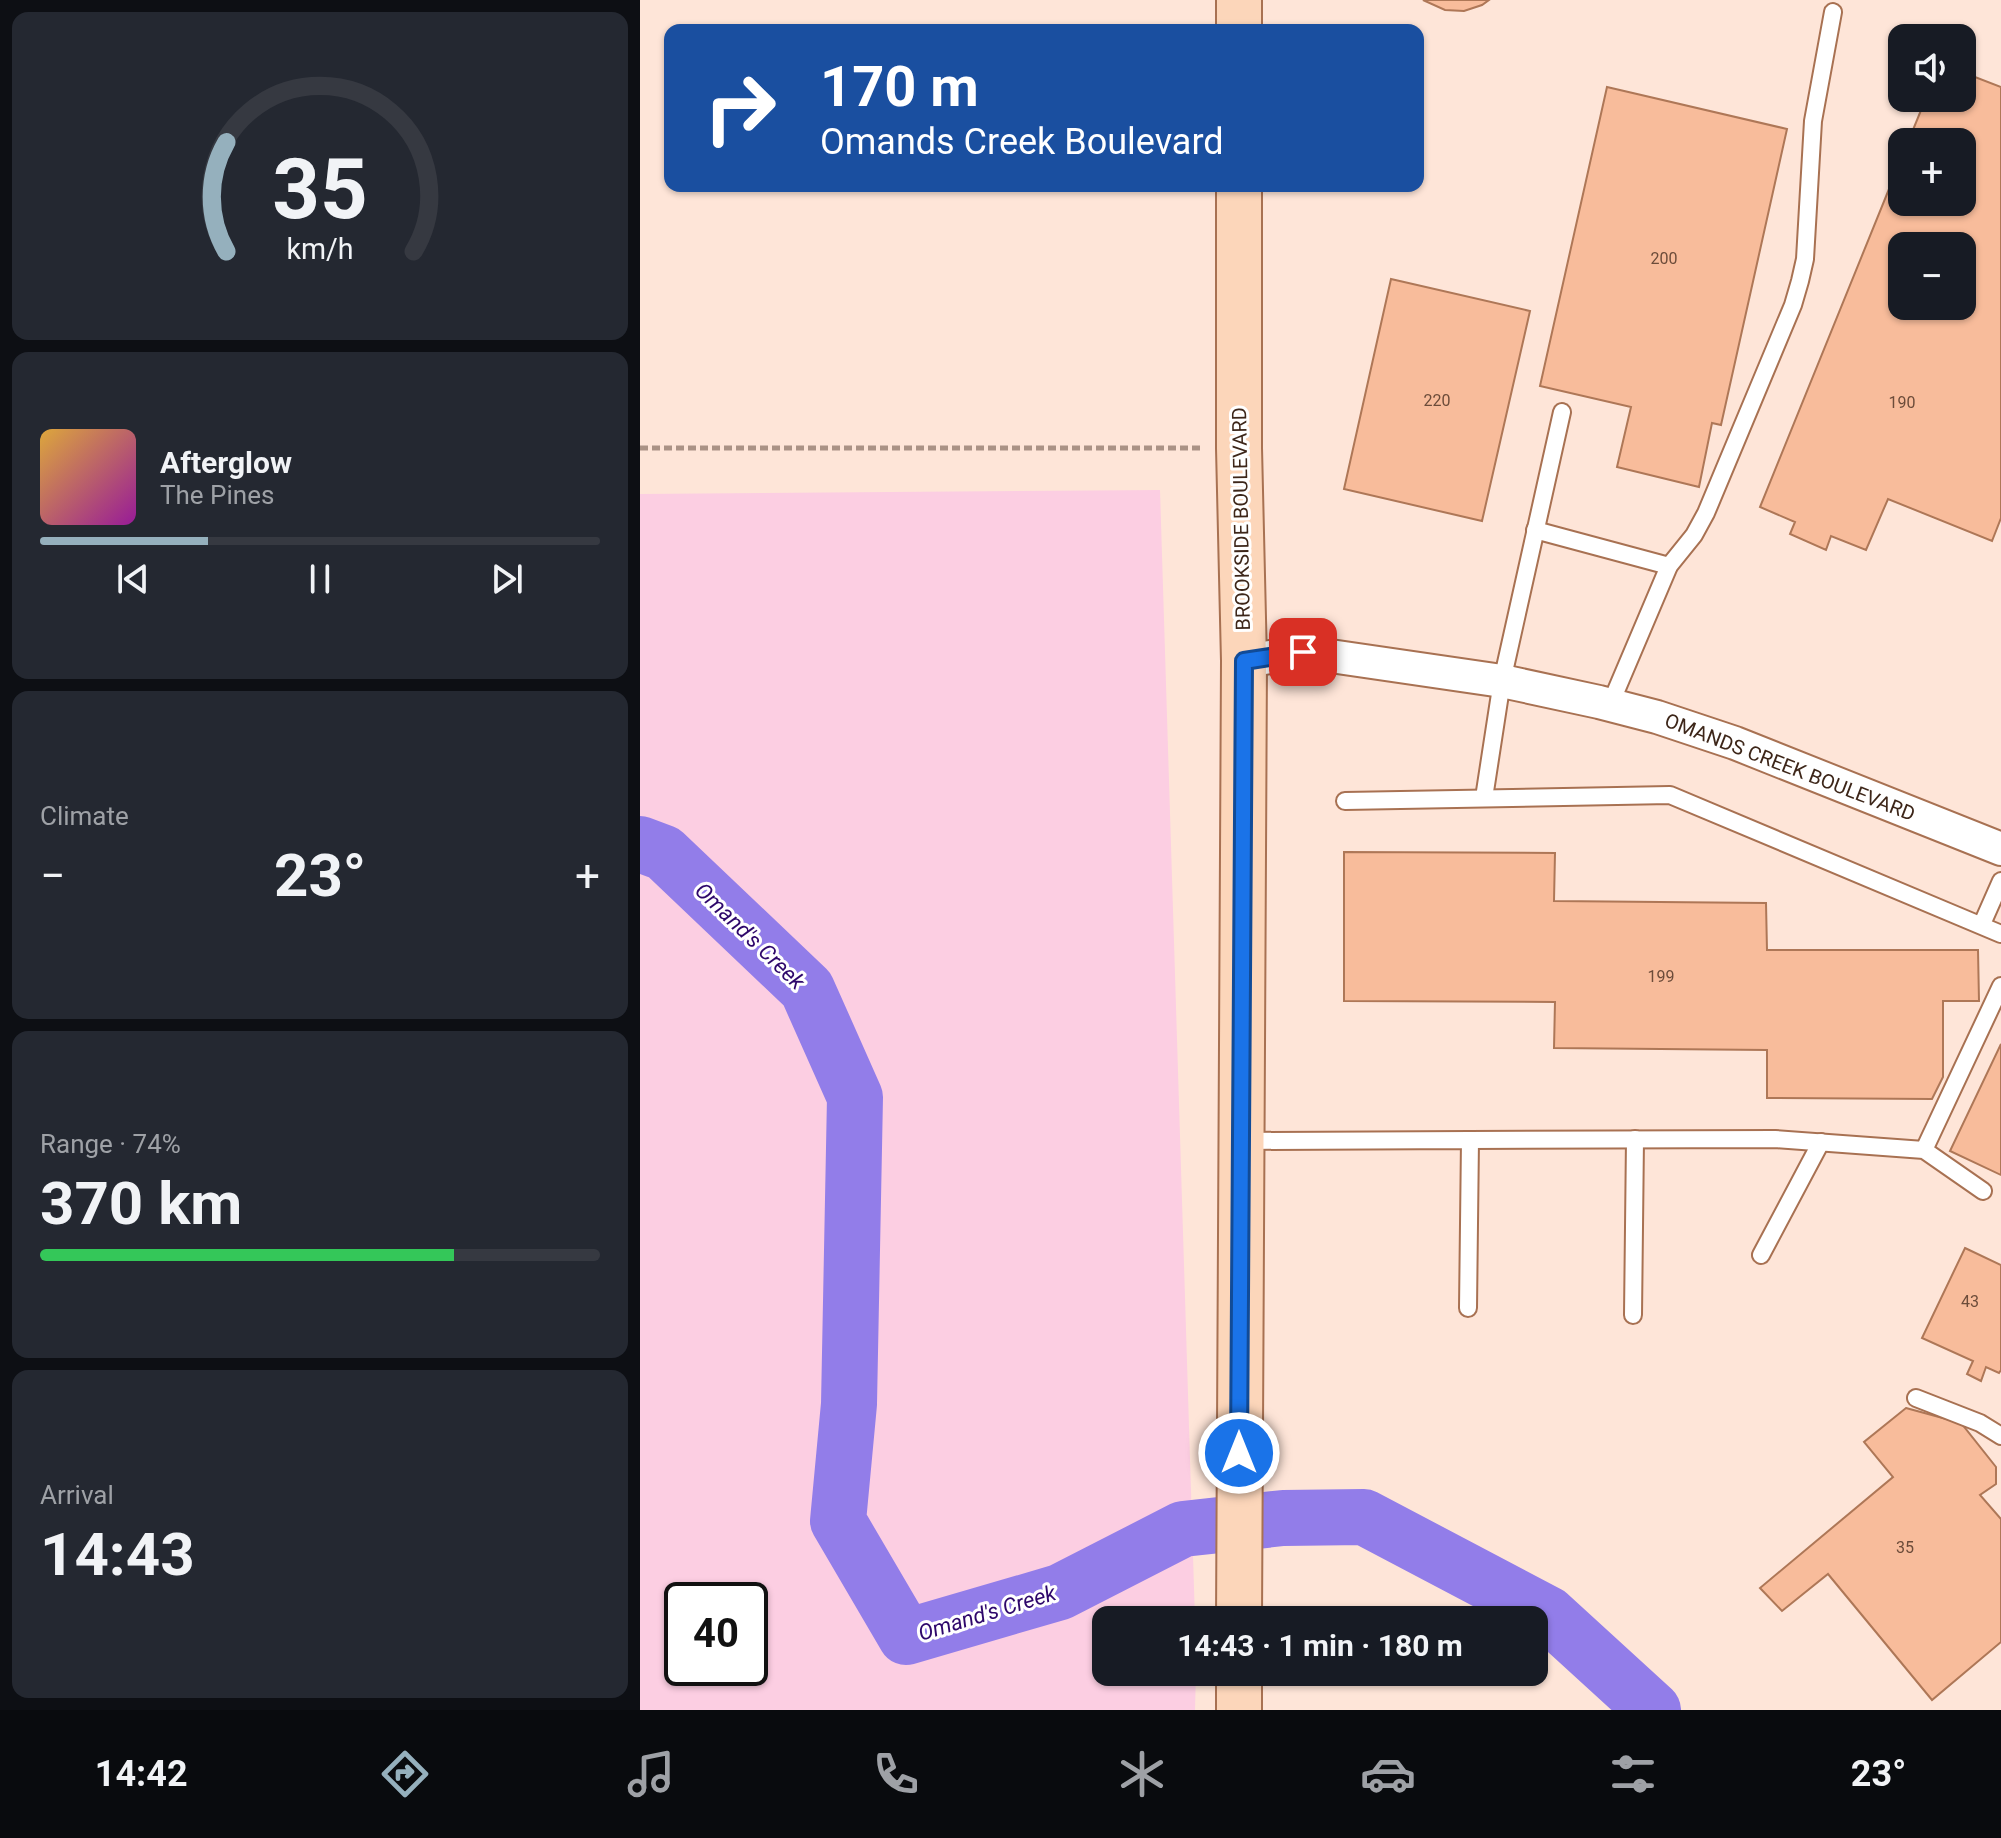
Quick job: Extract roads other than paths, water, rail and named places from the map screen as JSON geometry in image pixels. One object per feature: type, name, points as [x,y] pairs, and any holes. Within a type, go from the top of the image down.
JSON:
[{"type":"street","points":[[1239,0],[1239,24]]},
{"type":"street","name":"BROOKSIDE BOULEVARD","points":[[1239,192],[1239,448],[1244,661],[1239,1606]]},
{"type":"street","name":"OMANDS CREEK BOULEVARD","points":[[1244,661],[1303,652],[1502,681],[1610,705],[1735,743],[2001,849]]},
{"type":"street","points":[[1239,1686],[1239,1710]]},
{"type":"lane","points":[[1610,705],[1669,566],[1694,535],[1706,513],[1793,305],[1805,259],[1813,121],[1833,12]]},
{"type":"lane","points":[[1484,798],[1502,681],[1562,412]]},
{"type":"lane","points":[[1535,530],[1669,566]]},
{"type":"lane","points":[[1345,801],[1670,795],[2001,934]]},
{"type":"lane","points":[[1982,924],[2001,881]]},
{"type":"lane","points":[[1924,1150],[2001,986]]},
{"type":"lane","points":[[1633,1315],[1635,1139]]},
{"type":"lane","points":[[1241,1141],[1775,1139],[1821,1142],[1924,1150],[1983,1191]]},
{"type":"lane","points":[[1468,1308],[1470,1140]]},
{"type":"lane","points":[[1761,1255],[1821,1142]]},
{"type":"lane","points":[[1916,1398],[1980,1423],[2001,1436]]},
{"type":"waterway","name":"Omand's Creek","points":[[640,844],[664,853],[807,989],[855,1097],[849,1404],[838,1521],[906,1637],[1060,1592],[1183,1529],[1283,1518],[1364,1517],[1548,1614],[1653,1710]]}]
